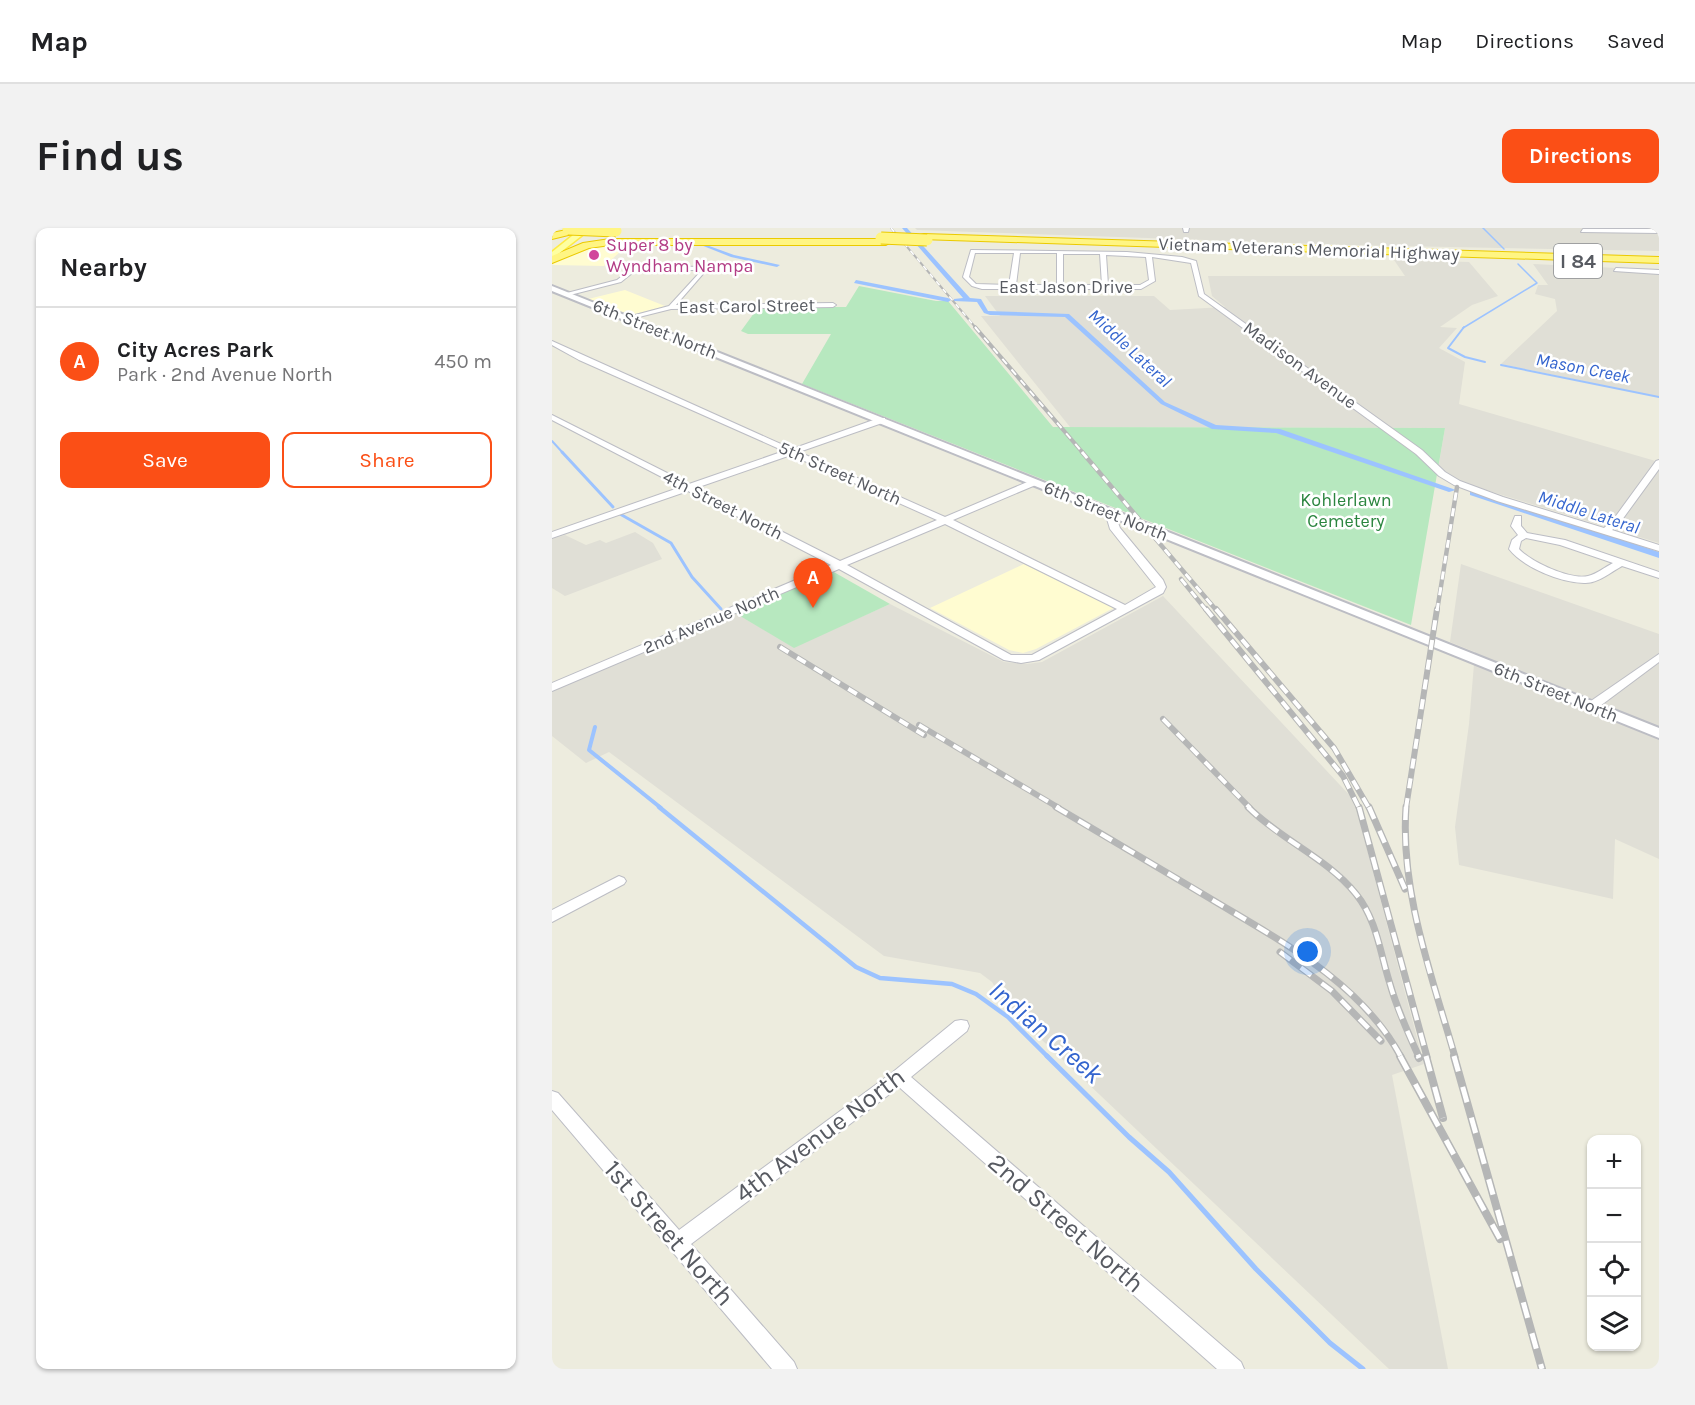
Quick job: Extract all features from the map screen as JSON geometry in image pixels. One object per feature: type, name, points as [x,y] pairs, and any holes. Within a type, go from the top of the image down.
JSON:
[{"type":"highway","points":[[552,236],[588,228],[621,240],[671,241]]},
{"type":"highway","points":[[599,228],[630,229]]},
{"type":"highway","points":[[552,229],[881,237]]},
{"type":"highway","points":[[678,230],[925,239]]},
{"type":"highway","points":[[829,230],[881,237]]},
{"type":"highway","points":[[552,248],[552,257],[598,243],[881,237]]},
{"type":"highway","name":"Vietnam Veterans Memorial Highway","points":[[925,239],[1573,258],[1659,263]]},
{"type":"highway","name":"Vietnam Veterans Memorial Highway","points":[[925,239],[1659,263]]},
{"type":"highway","points":[[1573,258],[1659,255]]},
{"type":"main road","points":[[552,257],[588,228]]},
{"type":"street","points":[[1583,231],[1659,231]]},
{"type":"street","name":"East Jason Drive","points":[[1017,252],[973,251],[966,277],[970,283],[982,287],[1141,287],[1152,281],[1149,255]]},
{"type":"street","points":[[1012,288],[1017,252],[1149,255]]},
{"type":"street","points":[[1060,253],[1060,288]]},
{"type":"street","points":[[1103,254],[1106,288]]},
{"type":"street","name":"Madison Avenue","points":[[1149,255],[1190,258],[1194,262],[1202,294],[1428,460],[1449,479],[1500,499],[1659,548]]},
{"type":"street","points":[[566,294],[620,281],[635,268],[707,268],[671,307]]},
{"type":"street","points":[[1616,270],[1659,272]]},
{"type":"street","name":"6th Street North","points":[[552,288],[1659,733]]},
{"type":"street","name":"East Carol Street","points":[[627,318],[671,307],[833,305]]},
{"type":"street","name":"5th Street North","points":[[553,343],[947,521],[1125,609]]},
{"type":"street","name":"4th Street North","points":[[552,417],[841,566],[1008,658],[1021,660],[1035,658],[1125,609]]},
{"type":"street","points":[[552,535],[882,420]]},
{"type":"street","points":[[1606,531],[1616,522],[1659,463]]},
{"type":"street","name":"2nd Avenue North","points":[[552,687],[1035,482]]},
{"type":"street","points":[[1110,512],[1118,533],[1161,586],[1159,591],[1125,609]]},
{"type":"street","points":[[1518,518],[1516,526],[1524,535],[1562,542],[1659,575]]},
{"type":"street","points":[[1118,533],[1140,525]]},
{"type":"street","points":[[1524,535],[1517,540],[1514,549],[1522,560],[1551,572],[1585,580],[1598,576],[1621,562]]},
{"type":"street","points":[[1592,706],[1659,657]]},
{"type":"street","points":[[552,916],[619,881]]},
{"type":"street","name":"4th Avenue North","points":[[677,1243],[899,1077],[962,1026]]},
{"type":"street","name":"2nd Street North","points":[[899,1077],[1233,1369]]},
{"type":"street","name":"1st Street North","points":[[552,1098],[786,1369]]},
{"type":"shaded area","points":[[915,228],[1659,228],[1659,251],[1348,245],[917,230]]},
{"type":"shaded area","points":[[627,246],[604,266],[552,265],[571,249]]},
{"type":"shaded area","points":[[1394,260],[1469,262],[1498,296],[1472,305],[1440,327],[1457,328],[1439,348],[1465,362],[1459,404],[1659,462],[1659,543],[1437,475],[1445,428],[1070,427],[981,316],[1000,316],[985,296],[1154,296],[1170,310],[1225,307],[1212,296],[1208,276],[1405,276]]},
{"type":"shaded area","points":[[1533,264],[1659,270],[1659,397],[1501,364],[1557,311],[1555,299],[1535,294],[1538,285],[1548,285]]},
{"type":"shaded area","points":[[625,290],[665,306],[631,315],[588,299]]},
{"type":"shaded area","points":[[635,532],[653,543],[662,559],[565,596],[552,588],[552,539],[565,535],[586,545],[600,540],[606,543]]},
{"type":"shaded area","points":[[1028,562],[1121,604],[1036,649],[1023,653],[1009,650],[930,608]]},
{"type":"shaded area","points":[[1461,564],[1659,634],[1659,859],[1615,839],[1613,899],[1459,865],[1455,827],[1469,724],[1475,652],[1450,642]]},
{"type":"shaded area","points":[[1163,596],[1354,800],[1424,1064],[1392,1075],[1448,1369],[1389,1369],[1005,1005],[992,982],[980,973],[884,956],[609,752],[586,763],[552,736],[552,691],[735,613],[794,647],[890,604],[1004,662],[1027,664],[1042,662]]},
{"type":"green space","name":"Kohlerlawn Cemetery","points":[[859,286],[936,301],[948,301],[1053,427],[1445,428],[1411,625],[802,384],[831,334],[748,334],[741,331],[757,309],[763,307],[846,307]]},
{"type":"green space","points":[[832,571],[890,604],[794,648],[735,613]]},
{"type":"waterway","points":[[904,228],[968,300]]},
{"type":"waterway","name":"Mason Creek","points":[[1483,228],[1504,249]]},
{"type":"waterway","name":"Middle Lateral","points":[[703,244],[733,256],[777,265]]},
{"type":"waterway","name":"Mason Creek","points":[[1463,328],[1537,283],[1518,264]]},
{"type":"waterway","name":"Middle Lateral","points":[[856,282],[948,300]]},
{"type":"waterway","name":"Middle Lateral","points":[[956,300],[968,300]]},
{"type":"waterway","name":"Middle Lateral","points":[[968,300],[979,300],[986,312],[990,313],[1067,315],[1163,403],[1215,427],[1277,431],[1452,490]]},
{"type":"waterway","name":"Mason Creek","points":[[1463,328],[1448,348],[1465,357],[1485,362]]},
{"type":"waterway","name":"Mason Creek","points":[[1501,365],[1659,397]]},
{"type":"waterway","name":"Indian Creek","points":[[552,441],[563,453]]},
{"type":"waterway","name":"Indian Creek","points":[[562,452],[613,507]]},
{"type":"waterway","name":"Middle Lateral","points":[[1473,493],[1659,555]]},
{"type":"waterway","name":"Indian Creek","points":[[620,514],[671,543],[692,577],[721,609]]},
{"type":"waterway","name":"Indian Creek","points":[[595,727],[589,750],[661,808]]},
{"type":"waterway","name":"Indian Creek","points":[[659,807],[856,967],[880,978],[952,984],[976,994],[1008,1017],[1047,1056]]},
{"type":"waterway","name":"Indian Creek","points":[[1047,1056],[1129,1137],[1169,1172],[1256,1269],[1330,1343],[1363,1369]]},
{"type":"railway","points":[[891,228],[976,328]]},
{"type":"railway","points":[[975,327],[1083,453]]},
{"type":"railway","points":[[1082,452],[1217,611]]},
{"type":"railway","points":[[1437,611],[1457,487]]},
{"type":"railway","points":[[1181,579],[1207,611]]},
{"type":"railway","points":[[1206,609],[1343,776],[1359,808]]},
{"type":"railway","points":[[1216,609],[1334,748],[1369,808]]},
{"type":"railway","points":[[1406,808],[1437,609]]},
{"type":"railway","points":[[780,647],[924,735]]},
{"type":"railway","points":[[1163,719],[1250,808]]},
{"type":"railway","points":[[919,725],[1059,808]]},
{"type":"railway","points":[[1056,807],[1261,929],[1315,964],[1363,1006],[1384,1030],[1401,1057]]},
{"type":"railway","points":[[1248,807],[1261,819],[1332,870],[1363,904],[1377,937],[1396,1003],[1419,1057]]},
{"type":"railway","points":[[1359,807],[1427,1057]]},
{"type":"railway","points":[[1369,807],[1405,889]]},
{"type":"railway","points":[[1406,807],[1405,839],[1413,902],[1428,965],[1455,1057]]},
{"type":"railway","points":[[1280,952],[1332,991],[1381,1041]]},
{"type":"railway","points":[[1400,1056],[1500,1239]]},
{"type":"railway","points":[[1426,1056],[1443,1118]]},
{"type":"railway","points":[[1454,1056],[1542,1369]]},
{"type":"place","name":"Super 8 by Wyndham Nampa","points":[[594,255]]},
{"type":"place","name":"City Acres Park","points":[[813,608]]}]
